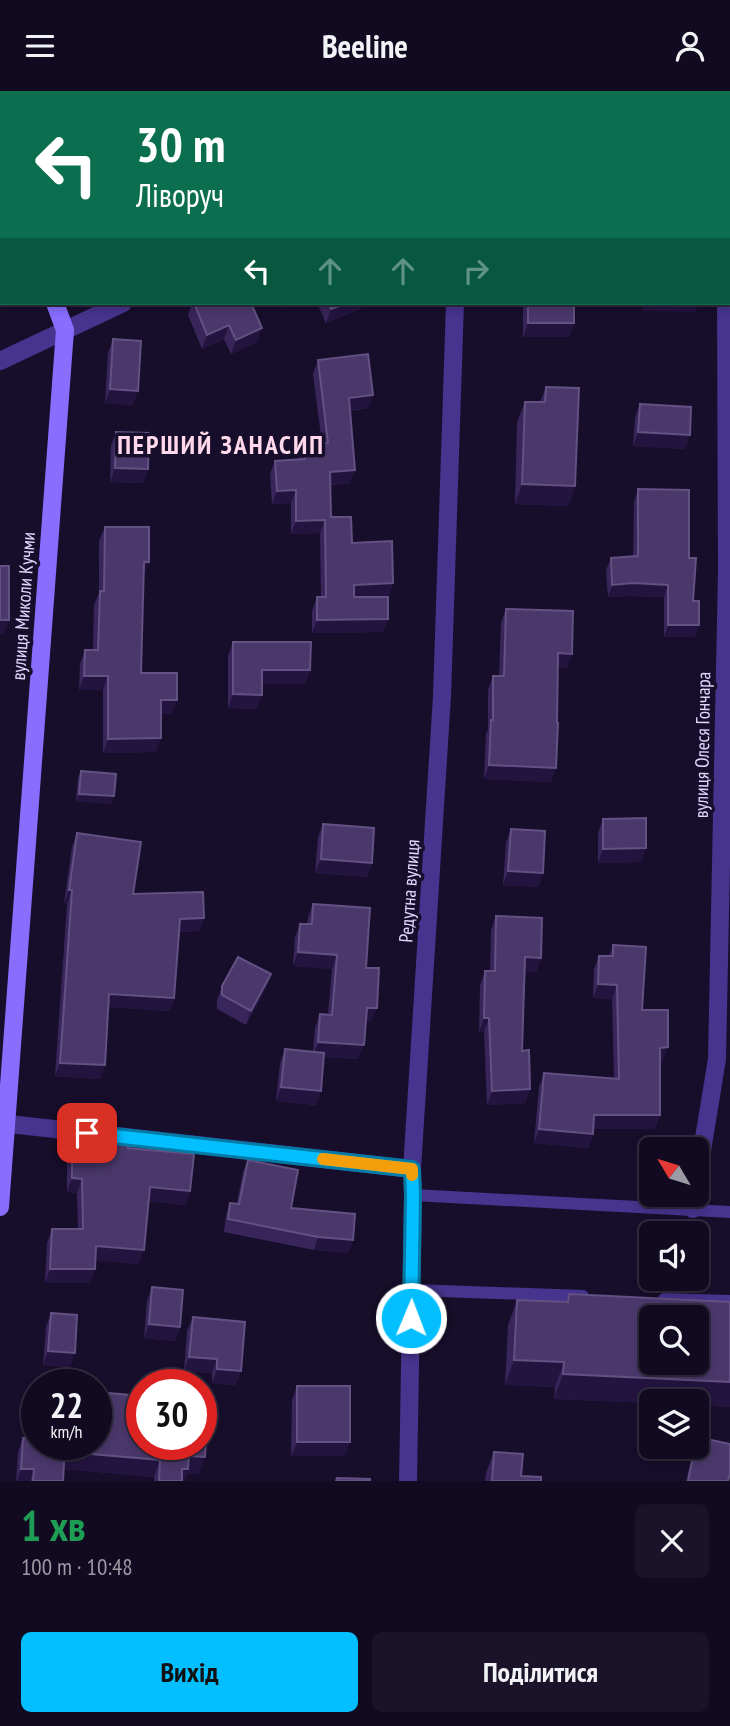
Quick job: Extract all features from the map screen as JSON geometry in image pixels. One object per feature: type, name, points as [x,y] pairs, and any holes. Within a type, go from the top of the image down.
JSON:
[{"type":"street","name":"вулиця Миколи Кучми","points":[[0,1207],[3,1123],[65,330],[56,305]]},
{"type":"street","points":[[0,361],[119,305]]},
{"type":"street","name":"Редутна вулиця","points":[[408,1481],[412,1169],[442,696],[455,305]]},
{"type":"street","name":"вулиця Олеся Гончара","points":[[704,1137],[717,1059],[728,558],[726,305]]},
{"type":"street","points":[[3,1123],[412,1169]]},
{"type":"lane","points":[[413,1195],[639,1201]]},
{"type":"lane","points":[[709,1206],[730,1212]]},
{"type":"lane","points":[[412,1290],[592,1296]]},
{"type":"lane","points":[[647,1298],[730,1301]]},
{"type":"building","points":[[195,305],[252,305],[262,328],[236,340],[229,325],[207,335]]},
{"type":"building","points":[[528,305],[574,305],[574,323],[528,323]]},
{"type":"building","points":[[113,339],[141,341],[138,391],[110,389]]},
{"type":"building","points":[[368,354],[373,395],[349,398],[355,470],[330,472],[331,517],[351,517],[352,543],[392,541],[393,583],[354,585],[354,597],[388,597],[388,619],[317,620],[317,597],[326,597],[325,520],[296,521],[296,490],[277,491],[275,461],[305,459],[304,445],[328,443],[318,360]]},
{"type":"building","points":[[546,387],[579,388],[575,486],[522,484],[525,402],[545,402]]},
{"type":"building","points":[[640,404],[691,407],[690,435],[638,432]]},
{"type":"building","points":[[116,432],[149,433],[148,469],[115,468]]},
{"type":"building","points":[[638,489],[689,490],[689,558],[696,558],[693,601],[699,601],[699,625],[668,625],[668,585],[612,585],[611,558],[638,556]]},
{"type":"building","points":[[105,527],[149,527],[149,562],[144,562],[141,673],[177,673],[177,700],[161,700],[161,738],[108,739],[108,676],[84,676],[85,650],[98,650],[100,591],[104,591]]},
{"type":"building","points":[[0,566],[9,566],[9,620],[0,620]]},
{"type":"building","points":[[506,609],[573,611],[572,654],[558,653],[556,768],[489,765],[493,676],[504,676]]},
{"type":"building","points":[[233,642],[311,642],[310,670],[262,670],[262,695],[233,694]]},
{"type":"building","points":[[81,771],[116,774],[114,796],[79,794]]},
{"type":"building","points":[[646,818],[646,848],[603,849],[603,819]]},
{"type":"building","points":[[323,824],[374,828],[372,863],[321,859]]},
{"type":"building","points":[[511,829],[545,831],[543,873],[508,871]]},
{"type":"building","points":[[77,833],[141,842],[133,894],[203,892],[204,918],[180,919],[174,998],[109,994],[105,1065],[60,1063],[72,890],[69,890]]},
{"type":"building","points":[[313,904],[370,908],[366,968],[379,968],[377,1008],[367,1008],[364,1045],[318,1042],[320,1014],[332,1015],[337,955],[298,952],[300,924],[312,924]]},
{"type":"building","points":[[496,916],[542,918],[541,958],[525,957],[522,1051],[529,1050],[530,1089],[492,1091],[489,1018],[484,1018],[485,971],[495,971]]},
{"type":"building","points":[[613,945],[646,947],[642,1010],[668,1010],[668,1047],[660,1048],[660,1115],[594,1115],[593,1134],[539,1129],[544,1073],[619,1079],[617,985],[598,984],[599,956],[613,956]]},
{"type":"building","points":[[238,957],[271,974],[251,1011],[222,995],[222,986]]},
{"type":"building","points":[[285,1049],[324,1053],[321,1091],[281,1087]]},
{"type":"building","points":[[72,1130],[128,1134],[128,1148],[194,1154],[190,1191],[150,1187],[144,1250],[96,1246],[95,1269],[50,1269],[52,1229],[83,1229],[82,1179],[72,1178]]},
{"type":"building","points":[[248,1160],[298,1170],[291,1208],[355,1214],[353,1240],[318,1237],[228,1219],[230,1203],[239,1204]]},
{"type":"building","points":[[152,1287],[183,1290],[180,1327],[149,1324]]},
{"type":"building","points":[[569,1294],[730,1302],[730,1382],[563,1374],[564,1362],[514,1360],[517,1300],[568,1302]]},
{"type":"building","points":[[51,1313],[77,1315],[75,1353],[48,1351]]},
{"type":"building","points":[[193,1317],[245,1322],[241,1371],[217,1369],[217,1359],[189,1357]]},
{"type":"building","points":[[297,1386],[350,1386],[350,1442],[297,1442]]},
{"type":"building","points":[[112,1393],[126,1395],[126,1457],[112,1456]]},
{"type":"building","points":[[709,1440],[730,1444],[728,1481],[688,1481],[693,1459],[709,1459]]},
{"type":"building","points":[[494,1452],[523,1454],[521,1476],[541,1477],[541,1481],[492,1481]]},
{"type":"building","points":[[22,1460],[64,1460],[63,1481],[33,1481],[34,1469],[21,1469]]},
{"type":"building","points":[[160,1460],[189,1460],[188,1469],[182,1469],[182,1481],[159,1481]]},
{"type":"building","points":[[337,1478],[370,1479],[370,1481],[336,1481]]},
{"type":"slow traffic","points":[[323,1159],[412,1169],[412,1175]]},
{"type":"district","name":"ПЕРШИЙ ЗАНАСИП","points":[[221,444]]},
{"type":"route","points":[[87,1133],[412,1169],[411,1318]]}]
